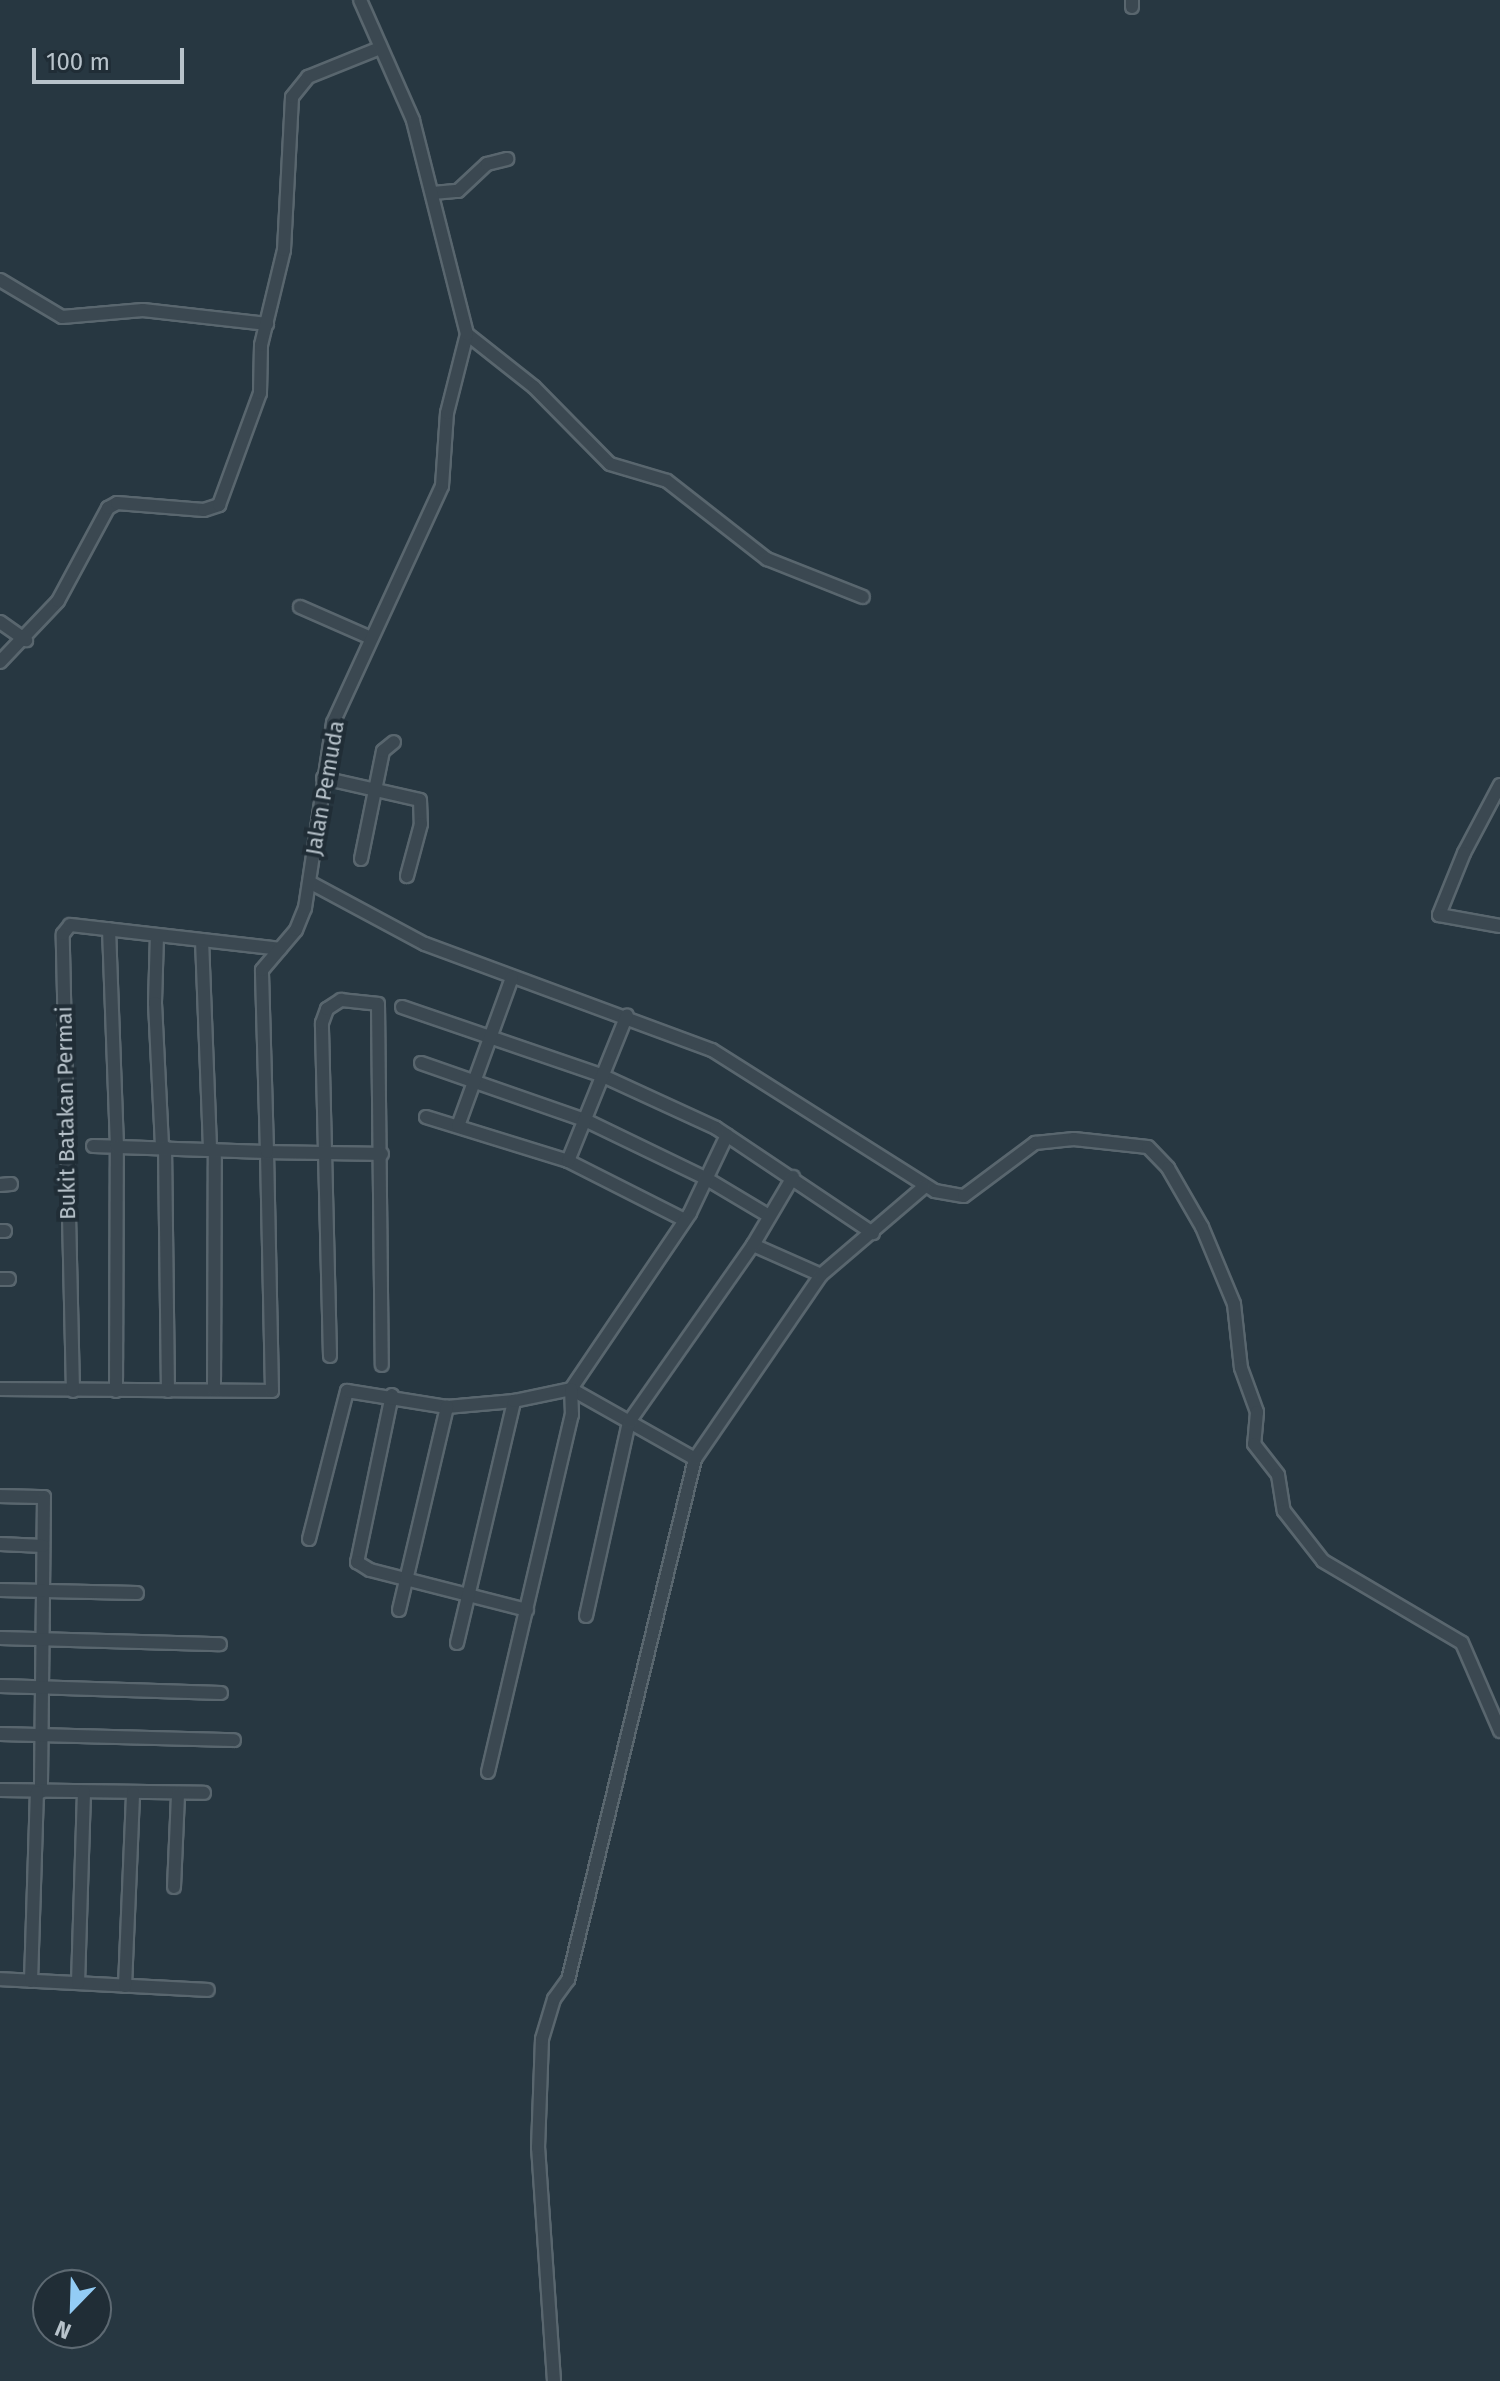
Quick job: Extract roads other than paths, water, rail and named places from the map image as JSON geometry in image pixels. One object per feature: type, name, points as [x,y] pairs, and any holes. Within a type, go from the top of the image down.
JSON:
[{"type":"street","name":"Jalan Pemuda","points":[[360,0],[413,120],[467,334],[447,413],[442,486],[333,723],[323,778],[311,883],[425,944],[512,978],[627,1015],[712,1050],[795,1098],[924,1187]]},
{"type":"street","points":[[0,662],[26,640],[58,601],[108,508],[117,503],[204,510],[219,505],[256,408],[267,324],[284,250],[292,97],[308,77],[380,48]]},
{"type":"street","points":[[433,193],[458,191],[487,164],[507,159]]},
{"type":"street","points":[[0,280],[62,317],[143,310],[267,324]]},
{"type":"street","points":[[467,334],[534,387],[610,464],[667,481],[767,559],[863,597]]},
{"type":"street","points":[[300,607],[371,638]]},
{"type":"street","points":[[0,622],[26,640]]},
{"type":"street","points":[[361,859],[385,746],[394,742]]},
{"type":"street","points":[[323,778],[420,800],[421,824],[407,876]]},
{"type":"street","points":[[1500,785],[1464,853],[1439,915],[1500,926]]},
{"type":"street","points":[[0,1389],[272,1391],[262,970],[296,930],[311,883]]},
{"type":"street","name":"Bukit Batakan Permai","points":[[73,1391],[63,934],[70,925],[280,949]]},
{"type":"street","name":"Bukit Batakan Permai","points":[[109,929],[108,969],[117,1147],[116,1391]]},
{"type":"street","points":[[157,935],[168,1391]]},
{"type":"street","points":[[202,940],[208,1012],[212,1150],[214,1390]]},
{"type":"street","points":[[458,1126],[512,978]]},
{"type":"street","points":[[330,1356],[323,1058],[327,1009],[341,1000],[378,1004],[382,1365]]},
{"type":"street","points":[[402,1007],[603,1076],[727,1135],[873,1233]]},
{"type":"street","points":[[568,1161],[627,1015]]},
{"type":"street","points":[[421,1063],[585,1120],[707,1179],[769,1216]]},
{"type":"street","points":[[426,1117],[568,1161],[685,1220]]},
{"type":"street","points":[[488,1772],[572,1415],[571,1389],[685,1220],[727,1135]]},
{"type":"street","points":[[554,2381],[538,2148],[542,2039],[554,1999],[568,1980],[695,1459],[821,1275],[924,1187],[964,1196],[1035,1143],[1074,1139],[1148,1147],[1156,1153],[1202,1227],[1234,1304],[1241,1368],[1257,1412],[1254,1444],[1278,1475],[1284,1511],[1323,1561],[1462,1643],[1500,1731]]},
{"type":"street","points":[[93,1146],[382,1154]]},
{"type":"street","points":[[586,1616],[629,1422],[753,1245],[793,1177]]},
{"type":"street","points":[[753,1245],[821,1275]]},
{"type":"street","points":[[309,1539],[347,1391],[392,1395],[447,1407],[514,1401],[571,1389],[695,1459]]},
{"type":"street","points":[[392,1395],[356,1558],[362,1567],[527,1610]]},
{"type":"street","points":[[457,1643],[514,1401]]},
{"type":"street","points":[[399,1610],[447,1407]]},
{"type":"street","points":[[0,1496],[44,1497],[39,1792],[31,1981]]},
{"type":"street","points":[[0,1544],[43,1546]]},
{"type":"street","points":[[0,1590],[137,1593]]},
{"type":"street","points":[[0,1638],[220,1644]]},
{"type":"street","points":[[0,1686],[221,1693]]},
{"type":"street","points":[[0,1734],[234,1740]]},
{"type":"street","points":[[0,1790],[204,1793]]},
{"type":"street","points":[[78,1983],[84,1792]]},
{"type":"street","points":[[125,1986],[133,1793]]},
{"type":"street","points":[[174,1887],[178,1794]]},
{"type":"street","points":[[0,1979],[208,1990]]}]
